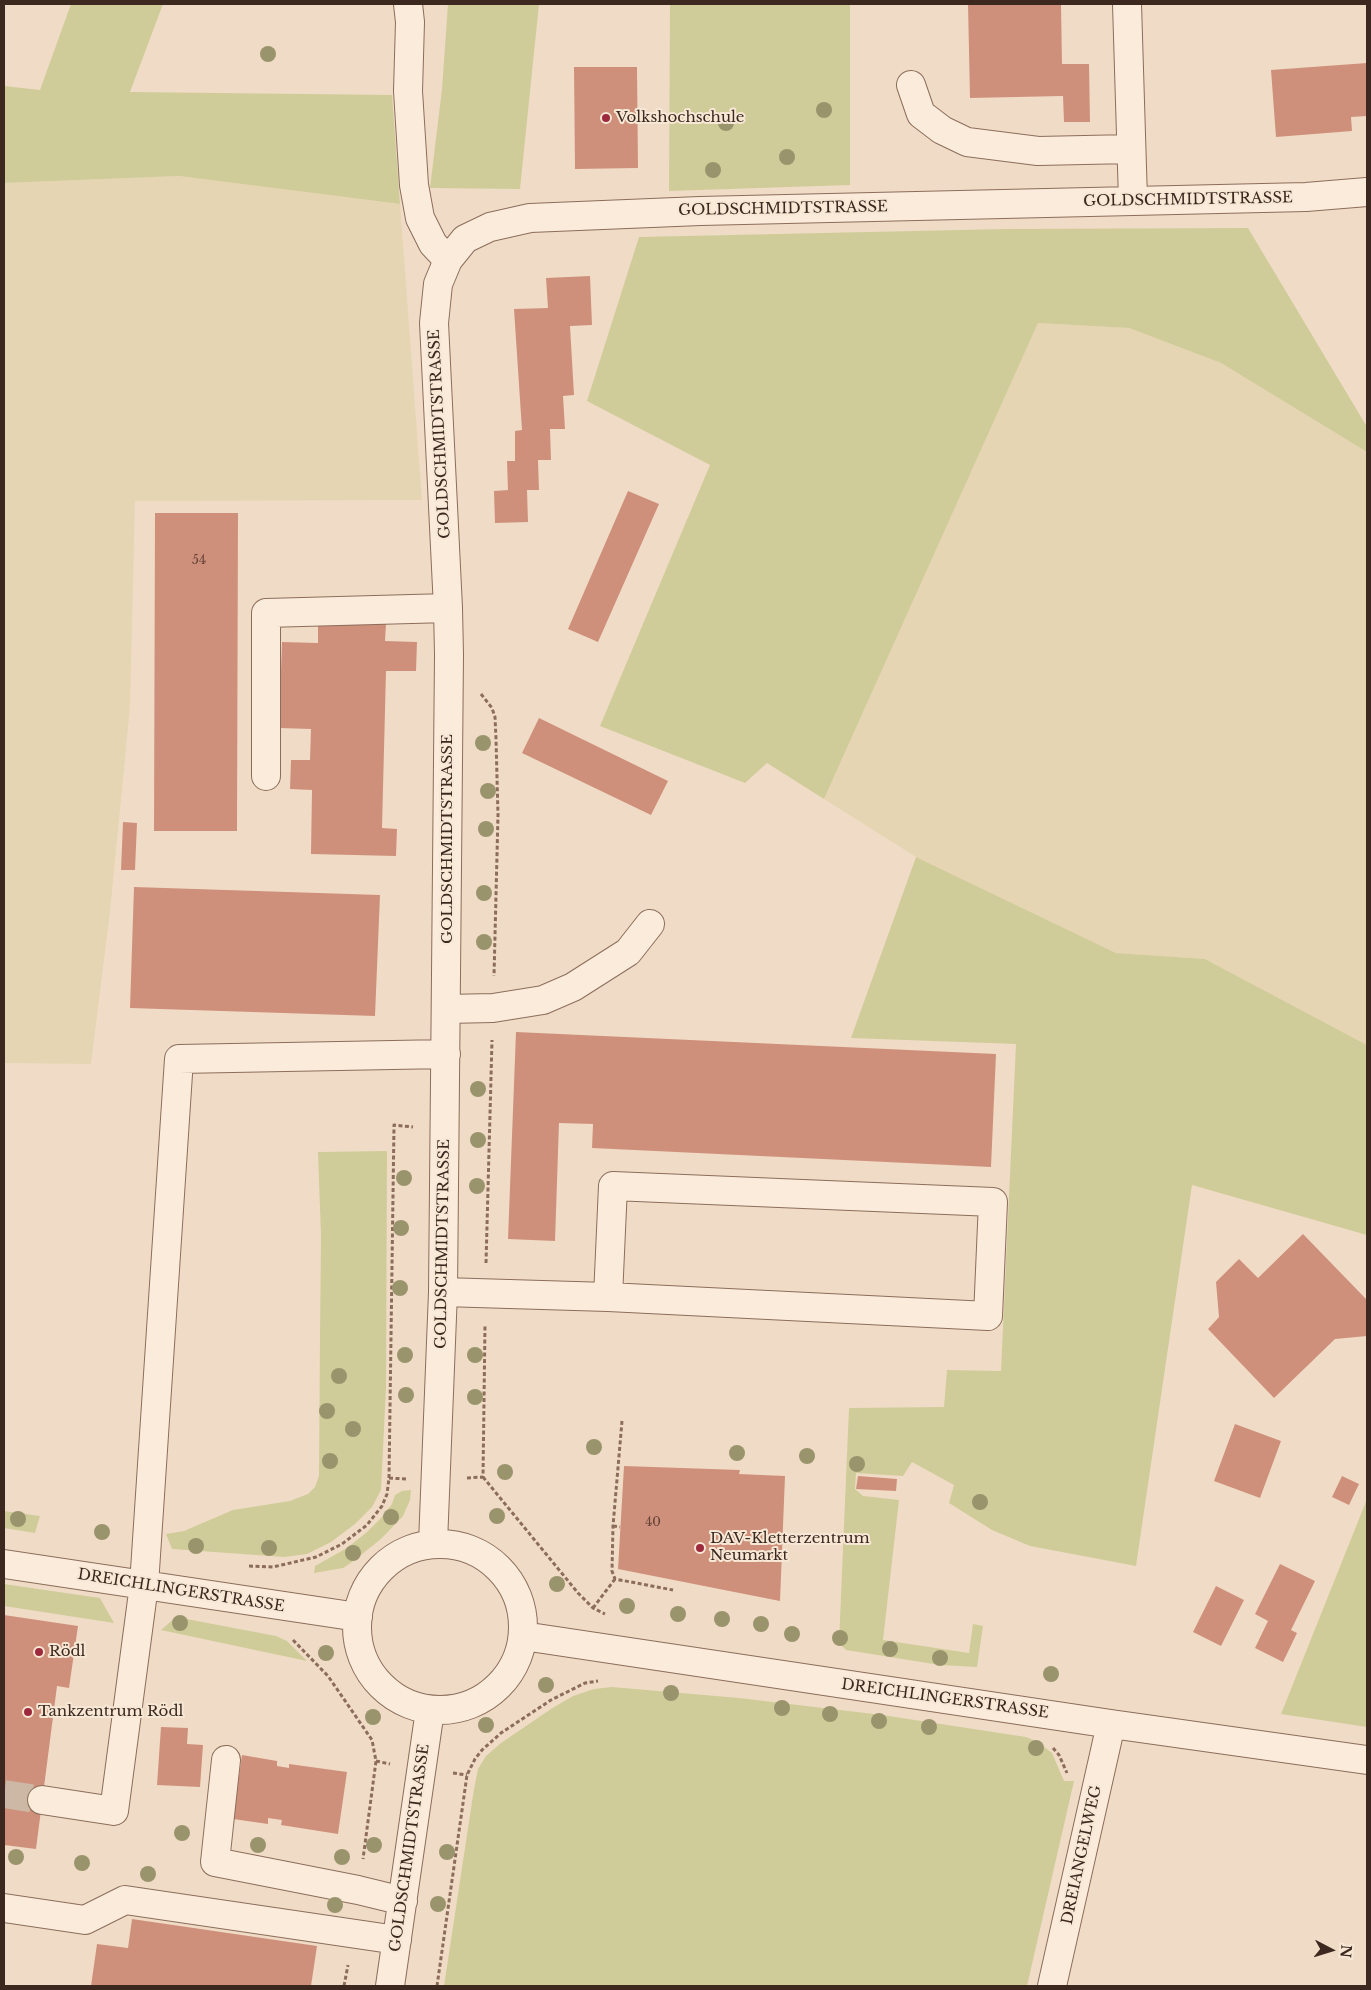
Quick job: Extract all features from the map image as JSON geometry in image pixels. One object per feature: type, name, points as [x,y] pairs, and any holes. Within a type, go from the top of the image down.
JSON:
[{"type":"street","points":[[408,4],[410,22],[408,91],[414,185],[420,218],[433,244],[448,260]]},
{"type":"street","points":[[1127,4],[1133,200]]},
{"type":"street","points":[[911,84],[921,114],[942,130],[967,142],[1038,151],[1131,149]]},
{"type":"street","name":"GOLDSCHMIDTSTRASSE","points":[[433,1544],[443,1292],[446,1129],[448,608],[434,323],[438,284],[448,260],[464,239],[490,227],[530,218],[700,211],[1306,197],[1367,192]]},
{"type":"street","points":[[266,776],[266,613],[448,608]]},
{"type":"street","points":[[446,1009],[493,1008],[543,1000],[573,987],[628,952],[650,924]]},
{"type":"street","points":[[42,1800],[114,1811],[144,1585],[178,1059],[446,1054]]},
{"type":"street","points":[[443,1292],[608,1297],[988,1316],[993,1202],[613,1186],[608,1297]]},
{"type":"street","points":[[433,1544],[458,1545],[480,1554],[500,1569],[514,1588],[522,1612],[523,1636],[516,1662],[502,1683],[481,1700],[456,1709],[430,1710],[405,1703],[384,1688],[368,1668],[358,1643],[358,1617],[366,1590],[383,1567],[406,1551],[433,1544]]},
{"type":"street","name":"DREICHLINGERSTRASSE","points":[[4,1564],[358,1617]]},
{"type":"street","name":"DREICHLINGERSTRASSE","points":[[523,1636],[1111,1724],[1367,1760]]},
{"type":"street","name":"GOLDSCHMIDTSTRASSE","points":[[390,1986],[430,1710]]},
{"type":"street","name":"DREIANGELWEG","points":[[1052,1986],[1111,1724]]},
{"type":"street","points":[[226,1760],[215,1862],[358,1890],[402,1901]]},
{"type":"street","points":[[4,1908],[86,1920],[125,1900],[397,1940]]},
{"type":"path","points":[[480,692],[492,708],[495,717],[498,815],[483,1477],[578,1593],[593,1608],[610,1617]]},
{"type":"path","points":[[243,1566],[273,1567],[297,1563],[316,1557],[342,1544],[367,1525],[382,1506],[387,1494],[389,1478],[394,1125],[446,1129]]},
{"type":"path","points":[[615,1579],[611,1559],[622,1420]]},
{"type":"path","points":[[389,1478],[436,1480],[483,1477]]},
{"type":"path","points":[[613,1526],[620,1526]]},
{"type":"path","points":[[593,1608],[615,1579]]},
{"type":"path","points":[[615,1579],[673,1590]]},
{"type":"path","points":[[288,1637],[301,1647],[328,1676],[372,1740],[376,1761],[358,1890]]},
{"type":"path","points":[[437,1986],[467,1775],[475,1759],[501,1733],[550,1700],[567,1690],[585,1683],[606,1680]]},
{"type":"path","points":[[1046,1741],[1059,1755],[1067,1772],[1098,1778]]},
{"type":"path","points":[[344,1986],[352,1932]]},
{"type":"shaded area","points":[[71,4],[163,4],[130,92],[392,95],[400,204],[179,176],[4,183],[4,86],[40,90]]},
{"type":"shaded area","points":[[448,4],[539,4],[520,189],[430,188],[442,89]]},
{"type":"shaded area","points":[[670,4],[850,4],[850,185],[669,191]]},
{"type":"shaded area","points":[[179,176],[400,204],[422,500],[135,501],[130,707],[110,912],[91,1064],[4,1063],[4,183]]},
{"type":"shaded area","points":[[1248,228],[1367,427],[1367,452],[1221,363],[1129,328],[1038,323],[824,799],[767,763],[745,783],[600,726],[710,465],[587,401],[639,237],[1006,229]]},
{"type":"shaded area","points":[[1038,323],[1129,328],[1221,363],[1367,452],[1367,1045],[1205,959],[1116,953],[916,857],[824,799]]},
{"type":"shaded area","points":[[916,857],[1116,953],[1205,959],[1367,1045],[1367,1235],[1192,1185],[1136,1566],[1030,1546],[992,1530],[949,1503],[954,1485],[912,1462],[903,1476],[856,1473],[855,1489],[863,1496],[899,1500],[883,1640],[969,1653],[973,1624],[983,1626],[977,1667],[940,1665],[846,1650],[839,1643],[849,1408],[944,1407],[947,1370],[1001,1371],[1016,1044],[851,1038]]},
{"type":"shaded area","points":[[387,1151],[386,1387],[381,1490],[372,1507],[355,1524],[331,1542],[307,1554],[284,1557],[172,1549],[166,1534],[184,1531],[233,1510],[290,1501],[308,1494],[315,1487],[319,1476],[321,1236],[318,1152]]},
{"type":"shaded area","points":[[411,1490],[410,1500],[403,1516],[381,1539],[343,1568],[314,1573],[315,1566],[347,1548],[367,1532],[392,1504],[395,1495],[402,1491]]},
{"type":"shaded area","points":[[1367,1499],[1367,1727],[1281,1714]]},
{"type":"shaded area","points":[[4,1511],[40,1516],[35,1533],[4,1528]]},
{"type":"shaded area","points":[[4,1584],[100,1598],[114,1623],[4,1606]]},
{"type":"shaded area","points":[[176,1617],[276,1636],[287,1641],[307,1661],[161,1630]]},
{"type":"shaded area","points":[[612,1687],[739,1698],[882,1715],[1026,1737],[1038,1742],[1052,1753],[1064,1781],[1074,1781],[1027,1986],[444,1986],[478,1769],[486,1756],[501,1743],[551,1709],[573,1696],[594,1689]]},
{"type":"building","points":[[968,4],[1061,4],[1062,64],[1089,64],[1090,122],[1064,122],[1063,96],[970,98]]},
{"type":"building","points":[[1367,63],[1367,116],[1351,117],[1352,131],[1276,137],[1271,70]]},
{"type":"building","name":"Volkshochschule","points":[[574,67],[637,67],[638,168],[575,169]]},
{"type":"building","points":[[590,276],[592,325],[570,326],[574,395],[563,396],[565,429],[550,429],[551,460],[538,460],[539,490],[527,490],[528,522],[495,523],[494,491],[508,490],[507,461],[515,461],[515,431],[522,430],[514,309],[548,308],[546,278]]},
{"type":"building","points":[[628,491],[659,504],[598,642],[568,629]]},
{"type":"building","points":[[155,513],[238,513],[237,831],[154,831]]},
{"type":"building","points":[[318,622],[386,624],[385,641],[417,642],[416,671],[386,671],[382,828],[397,829],[396,856],[311,854],[312,790],[290,789],[291,760],[310,760],[311,729],[279,728],[282,642],[318,643]]},
{"type":"building","points":[[539,718],[668,781],[651,815],[522,753]]},
{"type":"building","points":[[123,822],[137,823],[135,870],[121,870]]},
{"type":"building","points":[[134,887],[380,895],[375,1016],[130,1008]]},
{"type":"building","points":[[516,1032],[996,1054],[991,1167],[592,1148],[593,1124],[559,1123],[555,1241],[508,1239]]},
{"type":"building","points":[[1303,1234],[1367,1300],[1367,1336],[1335,1339],[1274,1398],[1208,1329],[1219,1317],[1216,1282],[1239,1259],[1258,1278]]},
{"type":"building","points":[[1235,1424],[1281,1441],[1260,1498],[1214,1481]]},
{"type":"building","name":"DAV-Kletterzentrum Neumarkt","points":[[624,1466],[740,1470],[739,1474],[785,1476],[780,1601],[618,1569]]},
{"type":"building","points":[[858,1476],[897,1479],[896,1491],[856,1489]]},
{"type":"building","points":[[1342,1476],[1359,1484],[1349,1505],[1332,1497]]},
{"type":"building","points":[[1280,1564],[1315,1581],[1291,1630],[1297,1633],[1283,1662],[1255,1648],[1268,1621],[1255,1614]]},
{"type":"building","points":[[1216,1586],[1244,1600],[1221,1646],[1193,1632]]},
{"type":"building","points":[[4,1615],[78,1626],[69,1688],[57,1686],[36,1849],[4,1845]]},
{"type":"building","points":[[161,1727],[188,1728],[187,1744],[203,1745],[200,1787],[157,1785]]},
{"type":"building","points":[[242,1755],[277,1761],[277,1766],[289,1768],[289,1764],[347,1772],[338,1834],[281,1825],[282,1820],[268,1818],[268,1824],[233,1819]]},
{"type":"building","points":[[132,1919],[317,1946],[311,1986],[91,1986],[97,1944],[128,1948]]},
{"type":"tunnel","points":[[4,1794],[42,1800]]},
{"type":"place","name":"Volkshochschule","points":[[606,118]]},
{"type":"place","name":"DAV-Kletterzentrum Neumarkt","points":[[700,1548]]},
{"type":"place","name":"Rödl","points":[[39,1652]]},
{"type":"place","name":"Tankzentrum Rödl","points":[[28,1712]]}]
